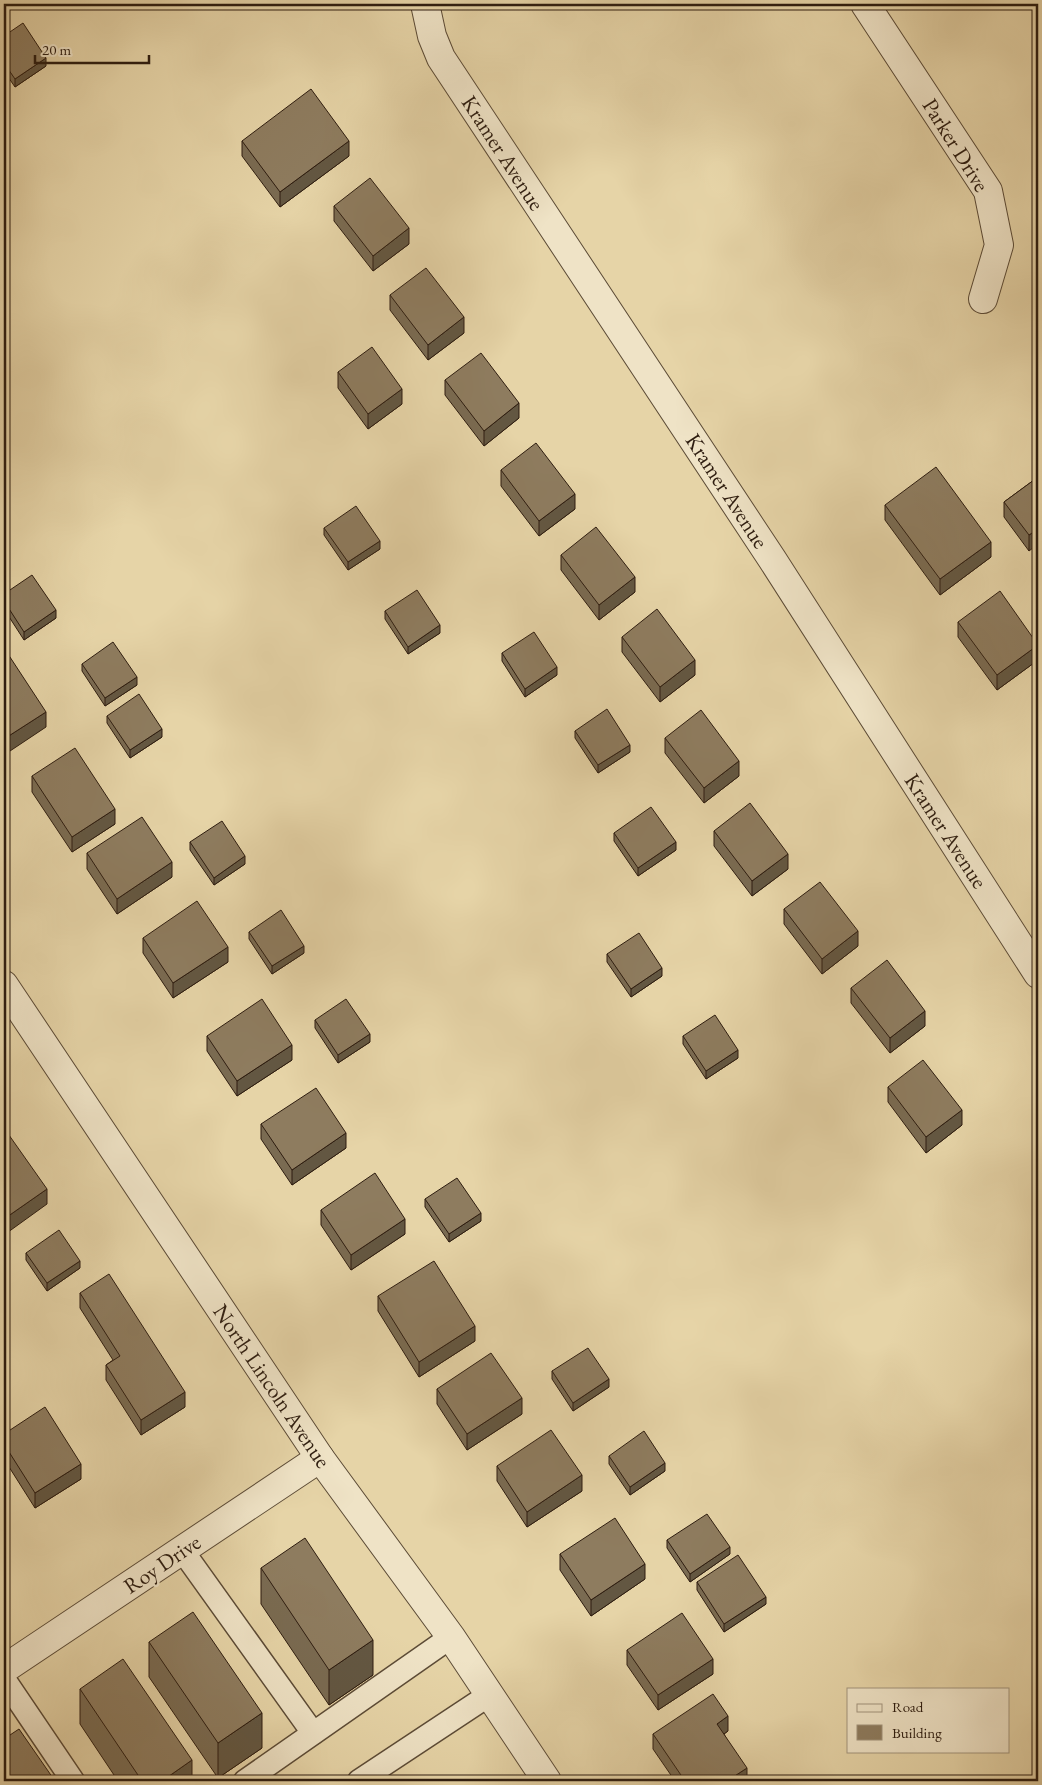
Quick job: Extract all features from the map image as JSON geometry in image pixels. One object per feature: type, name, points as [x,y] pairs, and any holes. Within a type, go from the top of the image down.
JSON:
[{"type":"street","name":"Kramer Avenue","points":[[425,4],[432,36],[445,65],[772,559],[1038,974]]},
{"type":"street","name":"Parker Drive","points":[[864,4],[988,191],[999,245],[983,300]]},
{"type":"street","name":"North Lincoln Avenue","points":[[8,1001],[320,1458],[452,1637],[547,1781]]},
{"type":"street","name":"Roy Drive","points":[[4,1669],[320,1458]]},
{"type":"lane","points":[[182,1550],[313,1733]]},
{"type":"lane","points":[[245,1781],[452,1637]]},
{"type":"lane","points":[[4,1679],[73,1781]]},
{"type":"lane","points":[[359,1781],[489,1695]]},
{"type":"building","points":[[23,23],[46,58],[15,79],[4,63],[4,36]]},
{"type":"building","points":[[311,89],[349,141],[280,192],[242,141]]},
{"type":"building","points":[[370,178],[409,228],[373,256],[334,206]]},
{"type":"building","points":[[426,268],[464,317],[428,345],[390,295]]},
{"type":"building","points":[[372,347],[402,389],[368,414],[338,372]]},
{"type":"building","points":[[481,353],[519,403],[484,431],[445,380]]},
{"type":"building","points":[[536,443],[575,494],[539,521],[501,470]]},
{"type":"building","points":[[936,467],[991,542],[940,579],[885,505]]},
{"type":"building","points":[[1038,477],[1038,529],[1029,535],[1004,502]]},
{"type":"building","points":[[356,506],[380,541],[348,562],[324,528]]},
{"type":"building","points":[[596,527],[635,577],[599,605],[561,555]]},
{"type":"building","points":[[32,575],[56,610],[24,632],[4,601],[4,594]]},
{"type":"building","points":[[417,590],[440,625],[408,647],[385,611]]},
{"type":"building","points":[[1000,591],[1038,645],[997,675],[958,622]]},
{"type":"building","points":[[657,609],[695,660],[660,687],[622,637]]},
{"type":"building","points":[[534,632],[557,667],[525,689],[502,653]]},
{"type":"building","points":[[113,642],[137,677],[105,698],[82,664]]},
{"type":"building","points":[[6,651],[46,712],[4,739],[4,653]]},
{"type":"building","points":[[139,694],[162,729],[130,750],[107,716]]},
{"type":"building","points":[[607,709],[630,745],[598,765],[575,731]]},
{"type":"building","points":[[701,710],[739,761],[704,788],[665,738]]},
{"type":"building","points":[[75,748],[115,809],[72,837],[32,776]]},
{"type":"building","points":[[750,803],[788,854],[752,881],[714,831]]},
{"type":"building","points":[[651,807],[676,842],[638,868],[614,833]]},
{"type":"building","points":[[142,817],[172,862],[117,899],[87,853]]},
{"type":"building","points":[[222,821],[245,856],[214,878],[190,842]]},
{"type":"building","points":[[820,882],[858,931],[822,959],[784,909]]},
{"type":"building","points":[[197,901],[228,947],[173,983],[143,938]]},
{"type":"building","points":[[281,910],[304,946],[272,966],[249,932]]},
{"type":"building","points":[[639,933],[662,968],[631,989],[607,954]]},
{"type":"building","points":[[887,960],[925,1011],[890,1038],[851,988]]},
{"type":"building","points":[[262,999],[292,1045],[237,1081],[207,1036]]},
{"type":"building","points":[[346,999],[370,1034],[338,1055],[315,1020]]},
{"type":"building","points":[[715,1015],[738,1050],[706,1071],[683,1036]]},
{"type":"building","points":[[923,1060],[962,1110],[926,1137],[888,1087]]},
{"type":"building","points":[[316,1088],[346,1133],[292,1170],[261,1124]]},
{"type":"building","points":[[4,1128],[47,1189],[4,1219]]},
{"type":"building","points":[[375,1173],[405,1219],[351,1255],[321,1210]]},
{"type":"building","points":[[457,1178],[481,1213],[449,1234],[425,1199]]},
{"type":"building","points":[[59,1230],[80,1261],[47,1283],[26,1253]]},
{"type":"building","points":[[434,1261],[475,1326],[419,1362],[378,1296]]},
{"type":"building","points":[[109,1274],[185,1392],[141,1420],[106,1365],[120,1356],[80,1293]]},
{"type":"building","points":[[588,1348],[609,1379],[573,1403],[552,1371]]},
{"type":"building","points":[[491,1353],[522,1398],[467,1434],[437,1389]]},
{"type":"building","points":[[45,1407],[81,1464],[35,1493],[4,1444],[4,1434]]},
{"type":"building","points":[[551,1430],[582,1475],[527,1512],[497,1466]]},
{"type":"building","points":[[644,1431],[665,1463],[630,1487],[609,1456]]},
{"type":"building","points":[[707,1514],[730,1547],[690,1574],[667,1540]]},
{"type":"building","points":[[615,1518],[645,1564],[591,1600],[560,1554]]},
{"type":"building","points":[[305,1538],[373,1640],[329,1670],[261,1568]]},
{"type":"building","points":[[738,1555],[766,1597],[724,1624],[697,1582]]},
{"type":"building","points":[[193,1612],[262,1713],[218,1743],[149,1642]]},
{"type":"building","points":[[682,1613],[713,1659],[658,1695],[627,1650]]},
{"type":"building","points":[[123,1659],[192,1760],[162,1781],[142,1781],[80,1689]]},
{"type":"building","points":[[713,1694],[728,1716],[717,1724],[747,1768],[727,1781],[685,1781],[653,1734]]},
{"type":"building","points":[[19,1729],[55,1781],[4,1781],[4,1739]]}]
